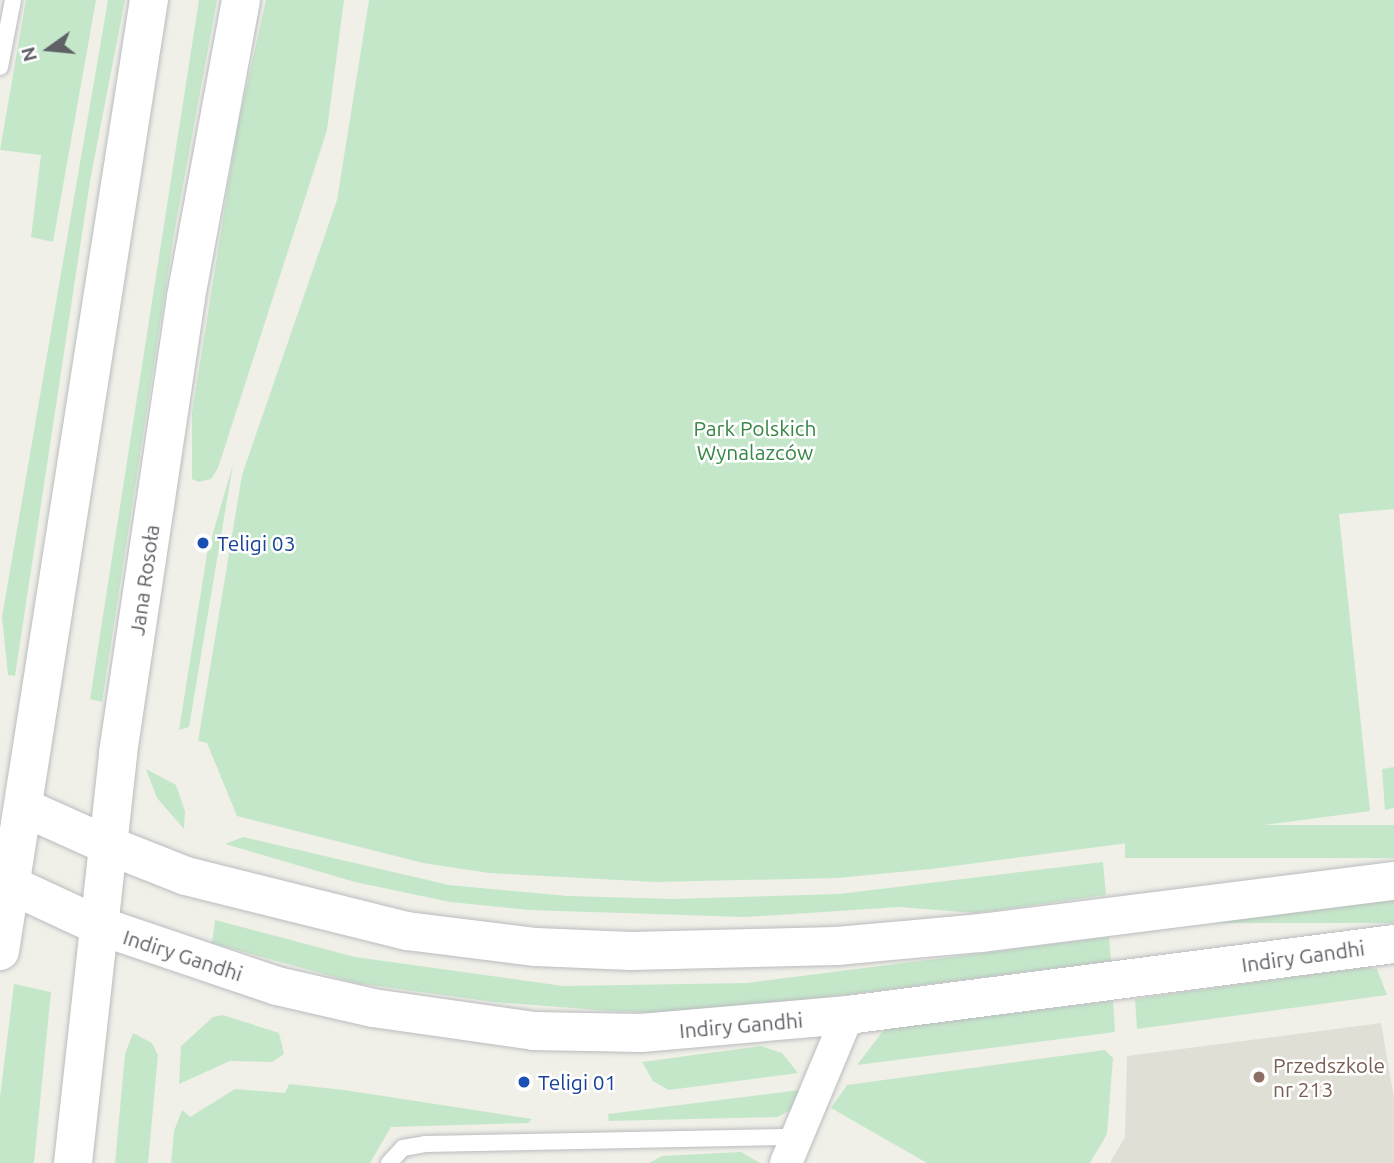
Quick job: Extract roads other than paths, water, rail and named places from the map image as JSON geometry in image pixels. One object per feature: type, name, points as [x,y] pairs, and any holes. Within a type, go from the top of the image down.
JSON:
[{"type":"street","points":[[0,951],[12,801],[91,354],[149,0]]},
{"type":"street","name":"Jana Rosoła","points":[[73,1163],[105,845],[186,296],[241,0]]},
{"type":"street","points":[[12,801],[105,845],[208,882],[407,931],[536,947],[631,951],[825,946],[968,934],[1394,881]]},
{"type":"street","name":"Indiry Gandhi","points":[[6,882],[97,925],[276,986],[373,1008],[480,1025],[641,1033],[848,1015],[1394,944]]},
{"type":"street","points":[[792,1150],[848,1015]]},
{"type":"lane","points":[[0,67],[13,0]]},
{"type":"lane","points":[[389,1163],[403,1148],[425,1144],[792,1150]]},
{"type":"place","name":"Teligi 03","points":[[203,543]]},
{"type":"place","name":"Przedszkole nr 213","points":[[1259,1077]]},
{"type":"place","name":"Teligi 01","points":[[524,1082]]},
{"type":"park label","name":"Park Polskich Wynalazców","points":[[755,440]]}]
